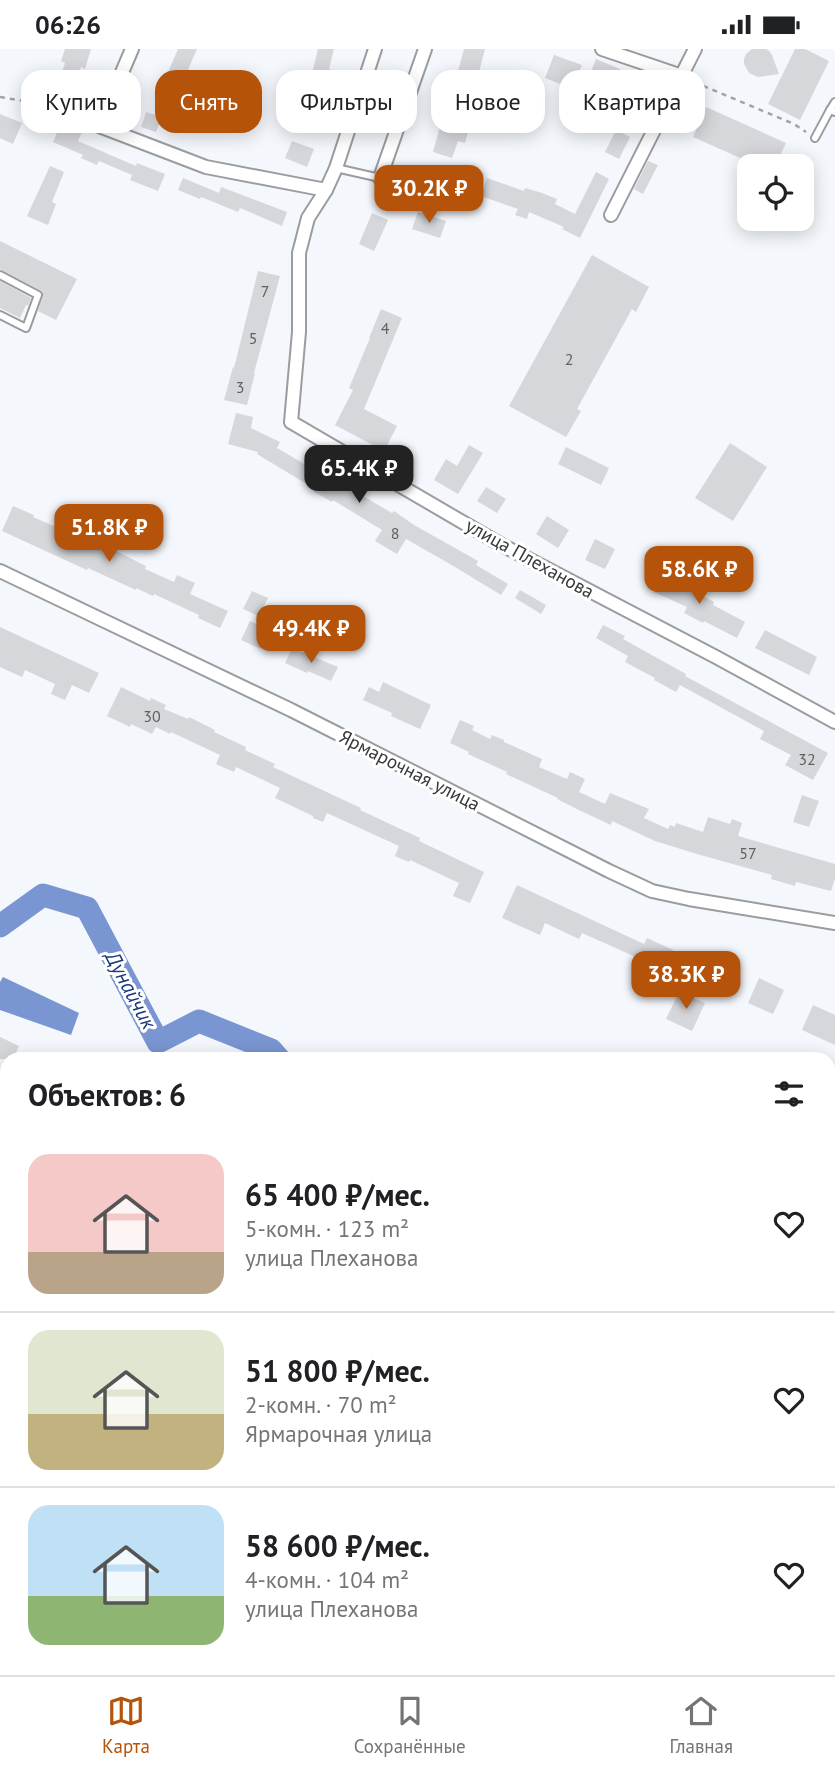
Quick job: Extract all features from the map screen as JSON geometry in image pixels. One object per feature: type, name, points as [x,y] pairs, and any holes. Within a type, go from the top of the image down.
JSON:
[{"type":"street","points":[[123,70],[132,49]]},
{"type":"street","points":[[119,133],[206,167],[326,190],[375,49]]},
{"type":"street","points":[[380,178],[425,49]]},
{"type":"street","points":[[602,49],[664,70]]},
{"type":"street","points":[[685,70],[695,49]]},
{"type":"street","points":[[611,215],[653,133]]},
{"type":"street","name":"улица Плеханова","points":[[326,190],[308,218],[299,253],[299,331],[291,422],[500,544],[835,722]]},
{"type":"street","name":"Ярмарочная улица","points":[[0,571],[291,710],[652,891],[835,923]]},
{"type":"lane","points":[[815,138],[833,111],[835,102]]},
{"type":"lane","points":[[336,167],[380,178]]},
{"type":"lane","points":[[0,275],[38,295],[26,328],[0,315]]},
{"type":"path","points":[[705,86],[794,124],[815,138]]},
{"type":"path","points":[[0,97],[21,101]]},
{"type":"water","points":[[3,977],[79,1013],[71,1035],[0,1010],[0,982]]},
{"type":"building","points":[[65,49],[91,49],[85,69],[81,67],[80,70],[63,70],[65,63],[61,61]]},
{"type":"building","points":[[178,49],[197,49],[188,70],[169,70]]},
{"type":"building","points":[[318,49],[334,49],[329,69],[332,70],[313,70]]},
{"type":"building","points":[[464,49],[485,49],[480,70],[458,70]]},
{"type":"building","points":[[752,49],[769,51],[779,74],[758,77],[749,73],[744,59]]},
{"type":"building","points":[[795,49],[805,49],[829,61],[800,120],[768,104]]},
{"type":"building","points":[[554,55],[582,65],[580,70],[559,70],[559,84],[545,78]]},
{"type":"building","points":[[596,59],[620,69],[620,70],[592,70]]},
{"type":"building","points":[[706,107],[786,143],[781,154],[737,154],[737,157],[693,137],[695,133],[705,133]]},
{"type":"building","points":[[146,112],[155,115],[155,132],[141,127]]},
{"type":"building","points":[[0,114],[21,123],[13,144],[0,138]]},
{"type":"building","points":[[57,133],[82,133],[78,141],[136,166],[137,163],[165,174],[158,191],[130,180],[132,175],[99,161],[97,165],[81,158],[83,155],[53,142]]},
{"type":"building","points":[[438,133],[468,133],[465,143],[458,141],[452,158],[433,152]]},
{"type":"building","points":[[614,133],[630,137],[619,159],[605,152]]},
{"type":"building","points":[[292,141],[314,149],[307,167],[285,158]]},
{"type":"building","points":[[648,161],[658,165],[643,194],[634,189]]},
{"type":"building","points":[[50,166],[64,172],[52,202],[56,204],[48,225],[27,216]]},
{"type":"building","points":[[596,172],[609,179],[580,238],[562,229],[564,227],[529,212],[527,219],[515,215],[518,209],[481,196],[487,178],[557,199],[555,204],[575,214]]},
{"type":"building","points":[[183,178],[219,193],[221,187],[287,212],[282,226],[240,208],[238,212],[178,190]]},
{"type":"building","points":[[418,212],[446,221],[440,238],[412,229]]},
{"type":"building","points":[[372,213],[388,220],[374,251],[359,244]]},
{"type":"building","points":[[0,241],[77,279],[56,320],[38,311],[42,291],[0,269]]},
{"type":"building","points":[[592,255],[649,287],[636,312],[632,309],[577,409],[581,411],[566,437],[509,406]]},
{"type":"building","points":[[258,271],[280,276],[247,405],[224,400]]},
{"type":"building","points":[[0,281],[31,298],[20,318],[0,308]]},
{"type":"building","points":[[381,309],[402,318],[364,409],[397,426],[384,451],[335,425],[353,390],[349,388]]},
{"type":"building","points":[[236,413],[253,417],[251,428],[280,442],[277,448],[392,513],[394,511],[478,561],[476,565],[508,584],[501,595],[406,539],[397,554],[375,541],[382,530],[313,491],[315,489],[257,454],[258,452],[228,444]]},
{"type":"building","points":[[730,443],[767,467],[733,521],[695,498]]},
{"type":"building","points":[[469,445],[483,453],[458,494],[434,480],[446,459],[457,466]]},
{"type":"building","points":[[566,447],[609,468],[601,485],[558,464]]},
{"type":"building","points":[[486,487],[506,499],[497,513],[477,501]]},
{"type":"building","points":[[13,506],[72,534],[73,531],[100,543],[174,582],[177,575],[195,583],[190,594],[228,611],[220,628],[154,594],[153,596],[136,590],[88,568],[87,570],[2,531]]},
{"type":"building","points":[[547,516],[569,530],[558,548],[536,534]]},
{"type":"building","points":[[595,539],[615,549],[605,569],[585,560]]},
{"type":"building","points":[[663,573],[745,622],[737,638],[684,613],[687,607],[654,592]]},
{"type":"building","points":[[520,590],[546,605],[541,614],[515,598]]},
{"type":"building","points":[[252,591],[268,598],[259,616],[243,609]]},
{"type":"building","points":[[250,621],[270,630],[261,649],[241,640]]},
{"type":"building","points":[[603,625],[625,636],[623,639],[686,674],[685,676],[828,753],[813,780],[785,765],[791,755],[760,739],[764,731],[680,685],[676,692],[625,662],[628,656],[596,638]]},
{"type":"building","points":[[0,627],[99,673],[89,693],[72,685],[65,700],[51,694],[55,684],[25,670],[22,677],[0,667]]},
{"type":"building","points":[[765,630],[817,657],[809,675],[755,648]]},
{"type":"building","points":[[292,648],[338,667],[331,681],[285,663]]},
{"type":"building","points":[[383,682],[431,705],[420,729],[363,700],[369,687],[379,692]]},
{"type":"building","points":[[121,687],[150,701],[151,698],[166,705],[164,709],[188,719],[189,717],[215,730],[214,732],[246,747],[245,750],[275,764],[273,767],[361,808],[360,810],[420,838],[419,841],[484,872],[470,903],[453,896],[459,883],[410,860],[409,862],[395,856],[399,846],[327,813],[323,822],[313,818],[275,798],[280,788],[236,767],[234,772],[216,764],[220,755],[171,732],[170,734],[156,727],[152,734],[107,716]]},
{"type":"building","points":[[460,720],[474,726],[472,730],[490,739],[492,735],[542,759],[539,767],[567,779],[570,772],[585,779],[579,792],[605,804],[610,793],[649,809],[644,818],[668,829],[670,825],[675,827],[676,823],[703,832],[708,817],[730,824],[732,819],[742,823],[738,836],[835,864],[831,891],[796,882],[795,886],[771,879],[772,875],[655,841],[612,821],[611,825],[506,774],[507,772],[450,743]]},
{"type":"building","points":[[802,795],[819,801],[809,827],[793,822]]},
{"type":"building","points":[[517,885],[644,944],[647,938],[673,950],[663,972],[582,933],[579,939],[545,923],[540,935],[502,918]]},
{"type":"building","points":[[759,978],[784,990],[773,1014],[748,1003]]},
{"type":"building","points":[[679,992],[705,1003],[692,1031],[666,1019]]},
{"type":"building","points":[[813,1005],[835,1015],[835,1045],[802,1030]]},
{"type":"building","points":[[0,1037],[19,1046],[16,1052],[0,1052]]},
{"type":"waterway","name":"Дунайчик","points":[[0,926],[43,895],[87,908],[158,1042],[199,1021],[273,1052]]}]
